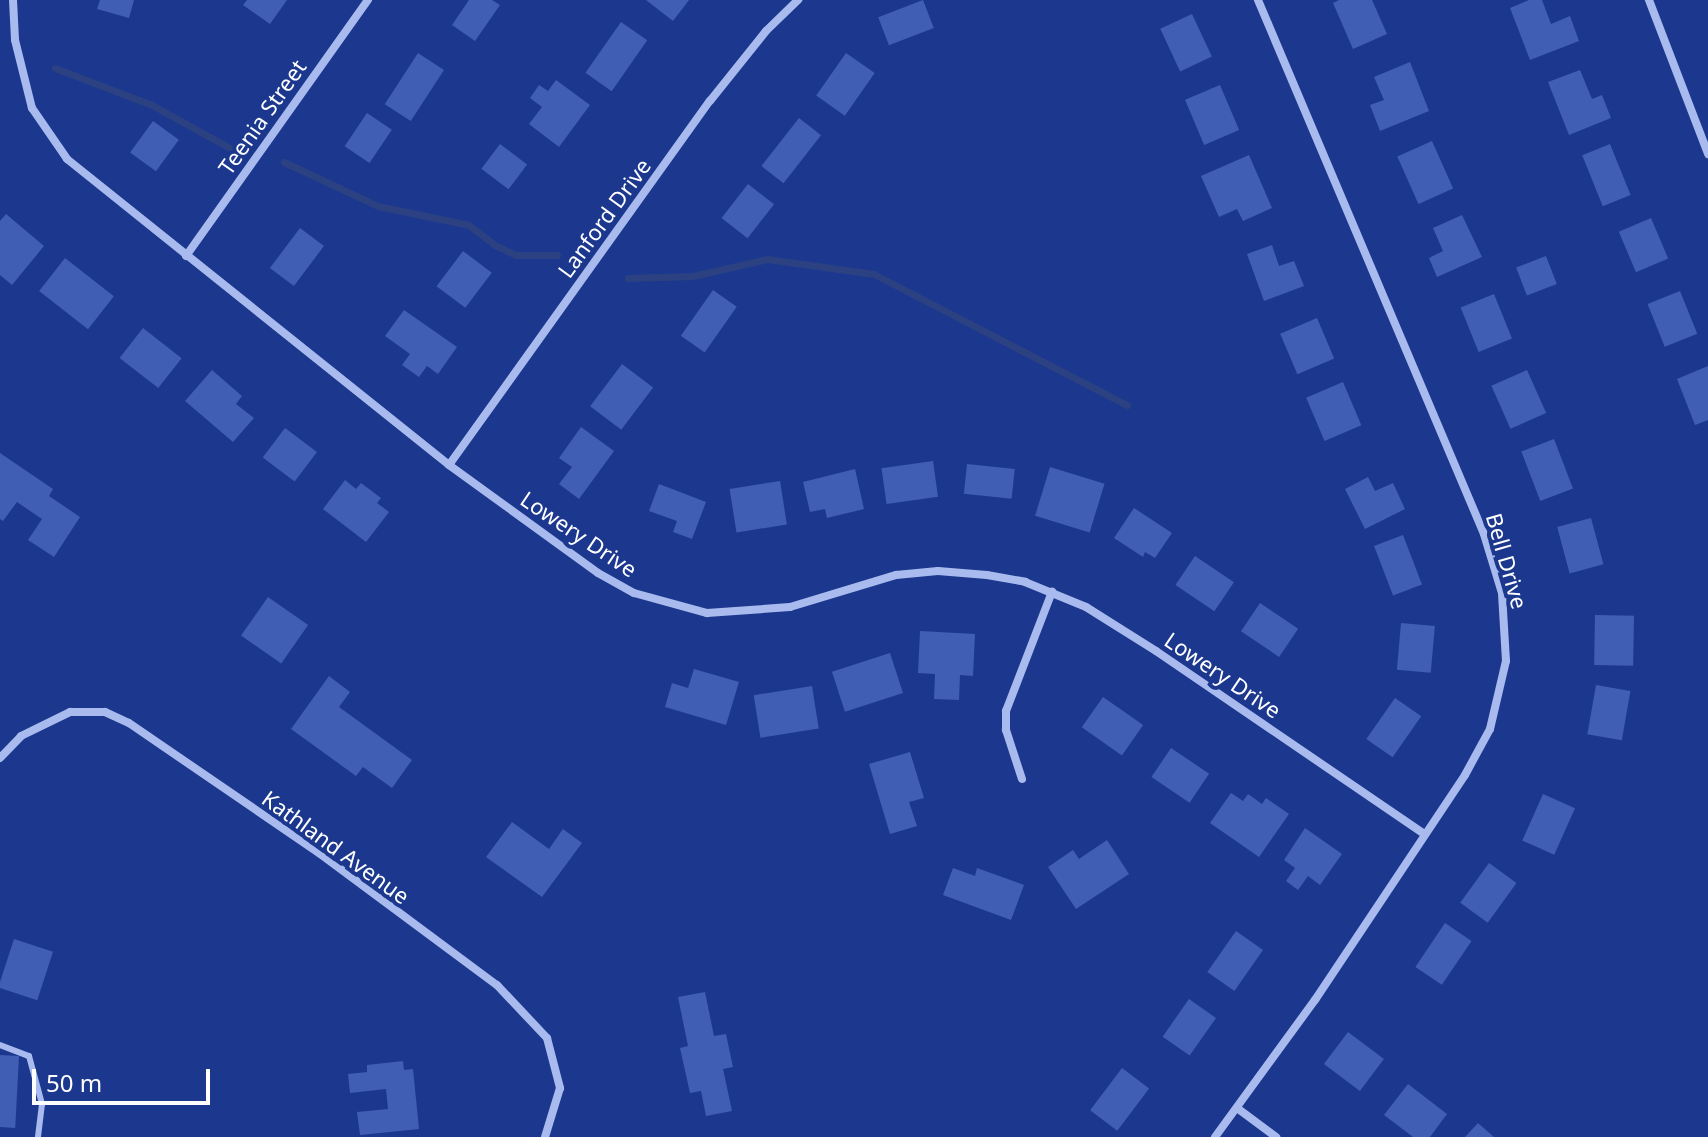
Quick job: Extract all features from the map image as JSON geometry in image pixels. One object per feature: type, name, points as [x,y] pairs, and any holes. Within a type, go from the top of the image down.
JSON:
[{"type":"street","name":"Lowery Drive","points":[[13,0],[22,74],[32,108],[48,136],[67,159],[449,465],[598,573],[634,593],[668,605],[707,613],[790,607],[896,575],[938,571],[987,575],[1052,592],[1086,607],[1156,651],[1424,834]]},
{"type":"street","name":"Teenia Street","points":[[186,256],[368,0]]},
{"type":"street","name":"Lanford Drive","points":[[449,465],[710,101],[766,31],[798,0]]},
{"type":"street","name":"Bell Drive","points":[[1215,1137],[1315,1000],[1465,775],[1490,729],[1506,661],[1502,593],[1484,534],[1258,0]]},
{"type":"street","points":[[1649,0],[1708,154]]},
{"type":"street","points":[[1022,779],[1006,730],[1006,711],[1052,592]]},
{"type":"street","name":"Kathland Avenue","points":[[0,758],[21,736],[70,712],[105,712],[129,723],[319,853],[497,985],[547,1038],[560,1088],[545,1137]]},
{"type":"street","points":[[1237,1108],[1276,1137]]},
{"type":"lane","points":[[0,1045],[29,1056],[42,1104],[38,1137]]},
{"type":"building","points":[[100,0],[134,0],[129,18],[97,9]]},
{"type":"building","points":[[247,0],[287,0],[270,24],[243,5]]},
{"type":"building","points":[[469,0],[492,0],[500,5],[475,41],[452,25]]},
{"type":"building","points":[[646,0],[689,0],[673,21]]},
{"type":"building","points":[[923,0],[934,28],[889,45],[878,17]]},
{"type":"building","points":[[1339,0],[1372,0],[1387,34],[1353,49],[1333,3]]},
{"type":"building","points":[[1529,0],[1542,0],[1551,24],[1570,16],[1579,41],[1530,60],[1510,8]]},
{"type":"building","points":[[1192,14],[1212,57],[1180,71],[1160,29]]},
{"type":"building","points":[[621,22],[647,40],[612,91],[585,73]]},
{"type":"building","points":[[418,53],[444,70],[411,121],[385,104]]},
{"type":"building","points":[[846,53],[875,73],[845,116],[816,96]]},
{"type":"building","points":[[1410,62],[1429,111],[1380,131],[1370,105],[1384,100],[1374,77]]},
{"type":"building","points":[[1580,70],[1592,99],[1602,95],[1611,118],[1569,135],[1548,82]]},
{"type":"building","points":[[556,80],[590,105],[559,147],[529,124],[542,107],[530,98],[539,85],[548,91]]},
{"type":"building","points":[[1220,85],[1239,130],[1204,145],[1185,100]]},
{"type":"building","points":[[367,113],[392,130],[370,163],[345,146]]},
{"type":"building","points":[[799,118],[821,135],[784,183],[761,166]]},
{"type":"building","points":[[153,121],[179,140],[156,171],[130,153]]},
{"type":"building","points":[[1432,141],[1453,189],[1418,204],[1397,156]]},
{"type":"building","points":[[500,144],[527,164],[508,189],[481,169]]},
{"type":"building","points":[[1610,144],[1631,195],[1603,206],[1582,155]]},
{"type":"building","points":[[1249,155],[1272,208],[1243,221],[1237,209],[1219,217],[1201,176]]},
{"type":"building","points":[[748,184],[774,204],[748,238],[722,218]]},
{"type":"building","points":[[6,214],[44,246],[12,285],[0,275],[0,221]]},
{"type":"building","points":[[1462,215],[1482,257],[1437,277],[1429,258],[1443,251],[1433,228]]},
{"type":"building","points":[[1651,218],[1668,259],[1636,272],[1619,232]]},
{"type":"building","points":[[300,228],[324,246],[294,286],[270,268]]},
{"type":"building","points":[[1272,245],[1279,266],[1294,261],[1304,286],[1264,301],[1247,254]]},
{"type":"building","points":[[463,251],[492,273],[465,308],[437,286]]},
{"type":"building","points":[[1546,256],[1557,284],[1527,295],[1516,267]]},
{"type":"building","points":[[65,258],[114,296],[88,329],[39,291]]},
{"type":"building","points":[[713,290],[737,307],[705,353],[681,336]]},
{"type":"building","points":[[1680,291],[1697,334],[1665,347],[1648,304]]},
{"type":"building","points":[[1494,294],[1512,339],[1479,352],[1461,307]]},
{"type":"building","points":[[404,310],[457,347],[438,374],[427,366],[419,377],[402,365],[410,354],[385,336]]},
{"type":"building","points":[[1317,318],[1334,359],[1297,374],[1280,334]]},
{"type":"building","points":[[143,328],[182,358],[158,388],[120,358]]},
{"type":"building","points":[[622,364],[653,387],[621,430],[590,406]]},
{"type":"building","points":[[1708,366],[1708,420],[1695,425],[1677,379]]},
{"type":"building","points":[[212,370],[242,396],[236,404],[254,418],[233,442],[185,401]]},
{"type":"building","points":[[1527,370],[1546,413],[1510,429],[1491,386]]},
{"type":"building","points":[[1343,382],[1361,425],[1325,441],[1306,398]]},
{"type":"building","points":[[581,427],[614,451],[579,499],[559,484],[572,467],[559,458]]},
{"type":"building","points":[[285,428],[317,452],[295,482],[263,458]]},
{"type":"building","points":[[1554,439],[1573,488],[1540,501],[1521,452]]},
{"type":"building","points":[[0,453],[53,489],[49,496],[80,517],[54,557],[28,540],[42,519],[17,502],[3,521],[0,519]]},
{"type":"building","points":[[933,461],[938,497],[887,504],[882,468]]},
{"type":"building","points":[[967,464],[1015,469],[1012,499],[964,494]]},
{"type":"building","points":[[1050,467],[1105,484],[1090,532],[1035,516]]},
{"type":"building","points":[[855,469],[864,509],[827,518],[825,509],[810,512],[803,482]]},
{"type":"building","points":[[1368,477],[1375,491],[1393,483],[1405,509],[1365,529],[1345,489]]},
{"type":"building","points":[[345,480],[356,489],[361,483],[381,498],[377,503],[389,512],[366,542],[323,509]]},
{"type":"building","points":[[780,481],[787,524],[737,532],[730,489]]},
{"type":"building","points":[[659,484],[706,502],[692,539],[673,532],[677,521],[649,511]]},
{"type":"building","points":[[1134,508],[1172,533],[1155,558],[1145,552],[1143,557],[1114,538]]},
{"type":"building","points":[[1591,518],[1603,564],[1570,573],[1557,527]]},
{"type":"building","points":[[1403,535],[1422,584],[1393,596],[1374,546]]},
{"type":"building","points":[[1195,556],[1234,582],[1214,611],[1175,585]]},
{"type":"building","points":[[268,597],[308,625],[281,664],[241,636]]},
{"type":"building","points":[[1260,603],[1298,629],[1279,657],[1241,631]]},
{"type":"building","points":[[1595,615],[1634,616],[1633,666],[1594,665]]},
{"type":"building","points":[[1401,623],[1435,626],[1431,673],[1397,670]]},
{"type":"building","points":[[920,631],[975,634],[973,676],[960,675],[959,700],[934,699],[935,674],[918,673]]},
{"type":"building","points":[[890,653],[903,693],[845,712],[832,672]]},
{"type":"building","points":[[694,669],[739,682],[726,725],[665,707],[672,683],[688,688]]},
{"type":"building","points":[[329,676],[350,692],[339,707],[412,760],[392,788],[363,767],[356,776],[291,729]]},
{"type":"building","points":[[1596,685],[1630,691],[1622,740],[1587,734]]},
{"type":"building","points":[[812,686],[819,728],[760,738],[754,695]]},
{"type":"building","points":[[1103,697],[1143,725],[1122,755],[1082,727]]},
{"type":"building","points":[[1395,698],[1421,716],[1393,757],[1366,739]]},
{"type":"building","points":[[1171,748],[1209,774],[1190,803],[1151,777]]},
{"type":"building","points":[[910,752],[924,798],[909,802],[917,826],[890,834],[869,764]]},
{"type":"building","points":[[1231,793],[1243,801],[1248,794],[1262,804],[1266,798],[1289,814],[1259,857],[1210,823]]},
{"type":"building","points":[[1543,794],[1575,808],[1554,855],[1522,841]]},
{"type":"building","points":[[512,822],[549,849],[563,829],[582,843],[542,897],[486,857]]},
{"type":"building","points":[[1305,828],[1342,854],[1320,885],[1308,876],[1298,890],[1286,881],[1295,868],[1284,860]]},
{"type":"building","points":[[1107,840],[1129,874],[1076,909],[1048,867],[1073,850],[1079,859]]},
{"type":"building","points":[[1489,863],[1517,883],[1488,923],[1460,903]]},
{"type":"building","points":[[953,868],[975,876],[977,868],[1024,885],[1011,920],[943,895]]},
{"type":"building","points":[[1445,923],[1472,941],[1442,985],[1415,967]]},
{"type":"building","points":[[1236,931],[1263,950],[1234,991],[1207,972]]},
{"type":"building","points":[[14,939],[53,952],[37,1000],[0,988]]},
{"type":"building","points":[[705,992],[714,1036],[726,1034],[733,1067],[723,1069],[732,1111],[706,1116],[701,1091],[690,1093],[680,1048],[688,1046],[678,997]]},
{"type":"building","points":[[1189,999],[1216,1018],[1190,1056],[1163,1037]]},
{"type":"building","points":[[1348,1032],[1384,1059],[1360,1091],[1324,1064]]},
{"type":"building","points":[[0,1055],[19,1056],[15,1128],[0,1127]]},
{"type":"building","points":[[403,1061],[404,1070],[413,1069],[419,1129],[360,1135],[357,1112],[388,1109],[386,1089],[350,1093],[348,1074],[367,1072],[367,1065]]},
{"type":"building","points":[[1122,1068],[1149,1088],[1117,1131],[1090,1110]]},
{"type":"building","points":[[1408,1084],[1447,1114],[1430,1137],[1413,1137],[1384,1115]]},
{"type":"building","points":[[1478,1123],[1494,1137],[1465,1137]]},
{"type":"waterway","points":[[55,68],[152,105],[230,148]]},
{"type":"waterway","points":[[284,162],[378,206],[469,225],[493,244],[516,255],[557,255]]},
{"type":"waterway","points":[[628,278],[693,276],[767,259],[874,274],[1127,405]]}]
